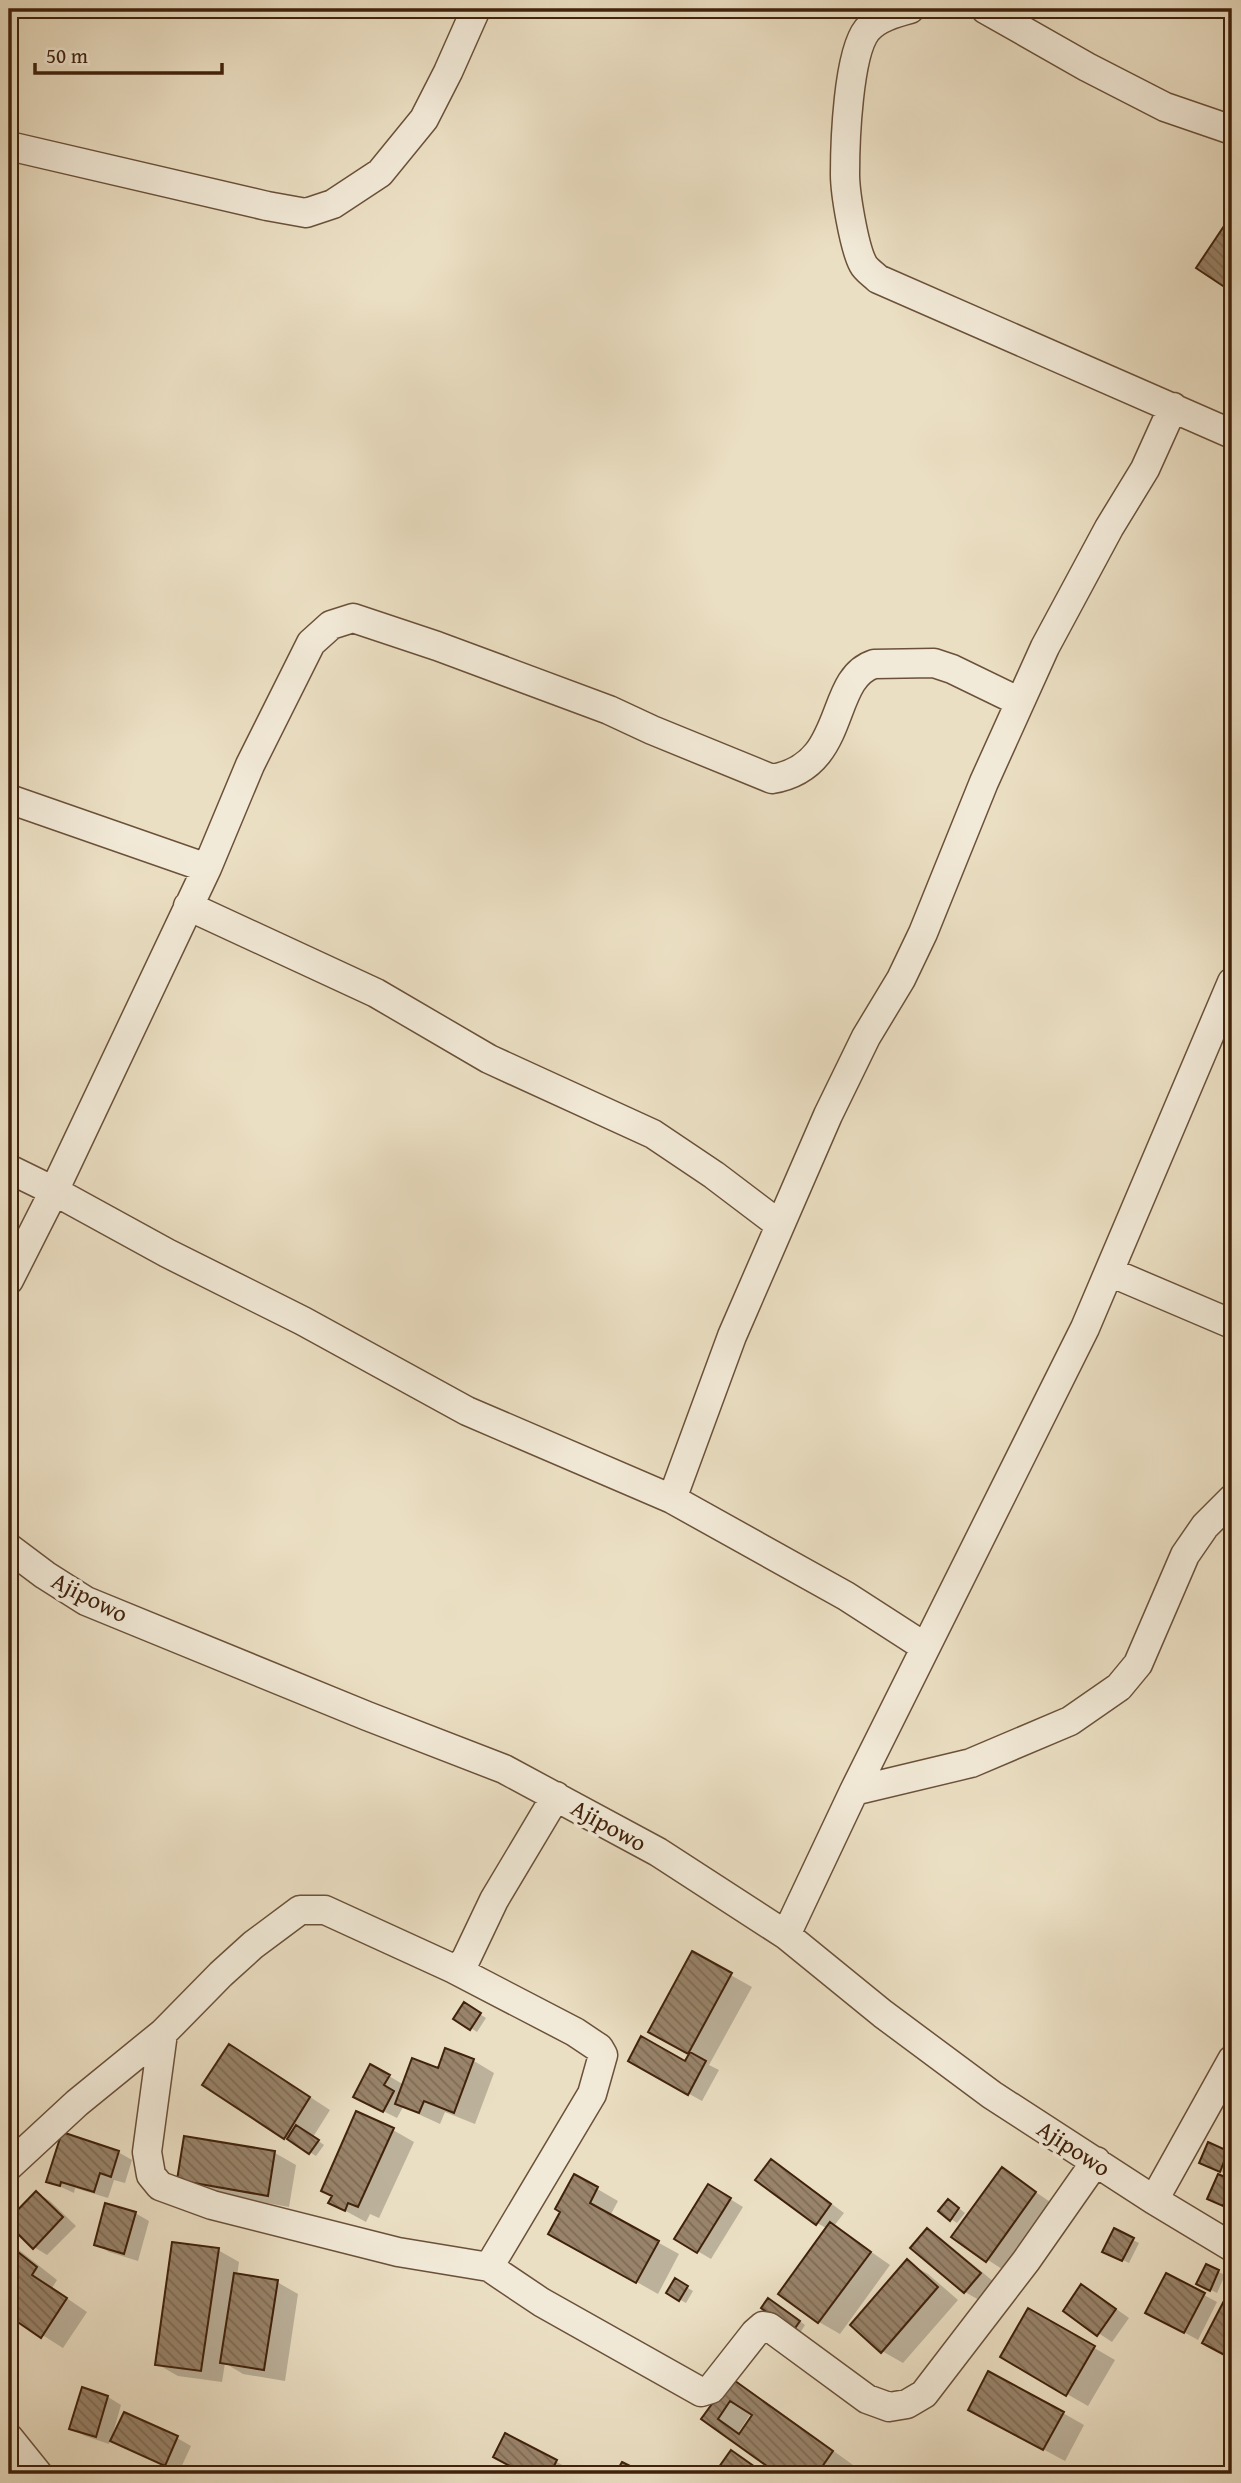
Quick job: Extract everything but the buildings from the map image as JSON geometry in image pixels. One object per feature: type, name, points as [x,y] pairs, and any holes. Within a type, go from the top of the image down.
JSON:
[{"type":"street","points":[[9,145],[306,213],[333,204],[380,173],[424,119],[476,9]]},
{"type":"street","points":[[910,9],[893,13],[866,30],[855,59],[847,114],[845,177],[858,250],[864,267],[878,279],[1232,434]]},
{"type":"street","points":[[985,9],[1087,67],[1165,107],[1232,130]]},
{"type":"street","points":[[672,1499],[732,1336],[828,1115],[866,1037],[901,979],[923,933],[984,782],[1045,647],[1109,528],[1145,469],[1173,407]]},
{"type":"street","points":[[9,1280],[207,868],[250,765],[311,643],[331,625],[353,618],[437,646],[596,705],[772,779],[788,776],[814,759],[823,748],[855,676],[865,667],[874,664],[934,663],[1020,702]]},
{"type":"street","points":[[9,799],[207,868]]},
{"type":"street","points":[[188,906],[376,993],[489,1059],[653,1134],[714,1175],[780,1225]]},
{"type":"street","points":[[786,1935],[854,1791],[1085,1328],[1232,982]]},
{"type":"street","points":[[9,1169],[303,1321],[467,1411],[672,1499],[846,1596],[925,1647]]},
{"type":"street","points":[[1110,1272],[1232,1324]]},
{"type":"street","points":[[854,1791],[971,1763],[1070,1721],[1119,1687],[1138,1664],[1185,1555],[1205,1526],[1232,1499]]},
{"type":"street","name":"Ajipowo","points":[[9,1548],[86,1601],[504,1769],[658,1852],[786,1935],[883,2014],[992,2095],[1232,2247]]},
{"type":"street","points":[[454,1969],[465,1961],[494,1900],[556,1796]]},
{"type":"street","points":[[9,2166],[77,2103],[163,2033],[229,1967],[300,1910],[325,1910],[454,1969],[575,2032],[599,2048],[603,2055],[592,2094],[489,2267]]},
{"type":"street","points":[[163,2033],[147,2152],[151,2175],[160,2186],[212,2205],[398,2252],[489,2267],[541,2302],[701,2392],[711,2389],[755,2333],[763,2326],[769,2326],[867,2399],[889,2407],[907,2404],[924,2394],[1026,2261],[1096,2161]]},
{"type":"street","points":[[1154,2200],[1232,2060]]},
{"type":"street","points":[[9,2438],[38,2474]]}]
